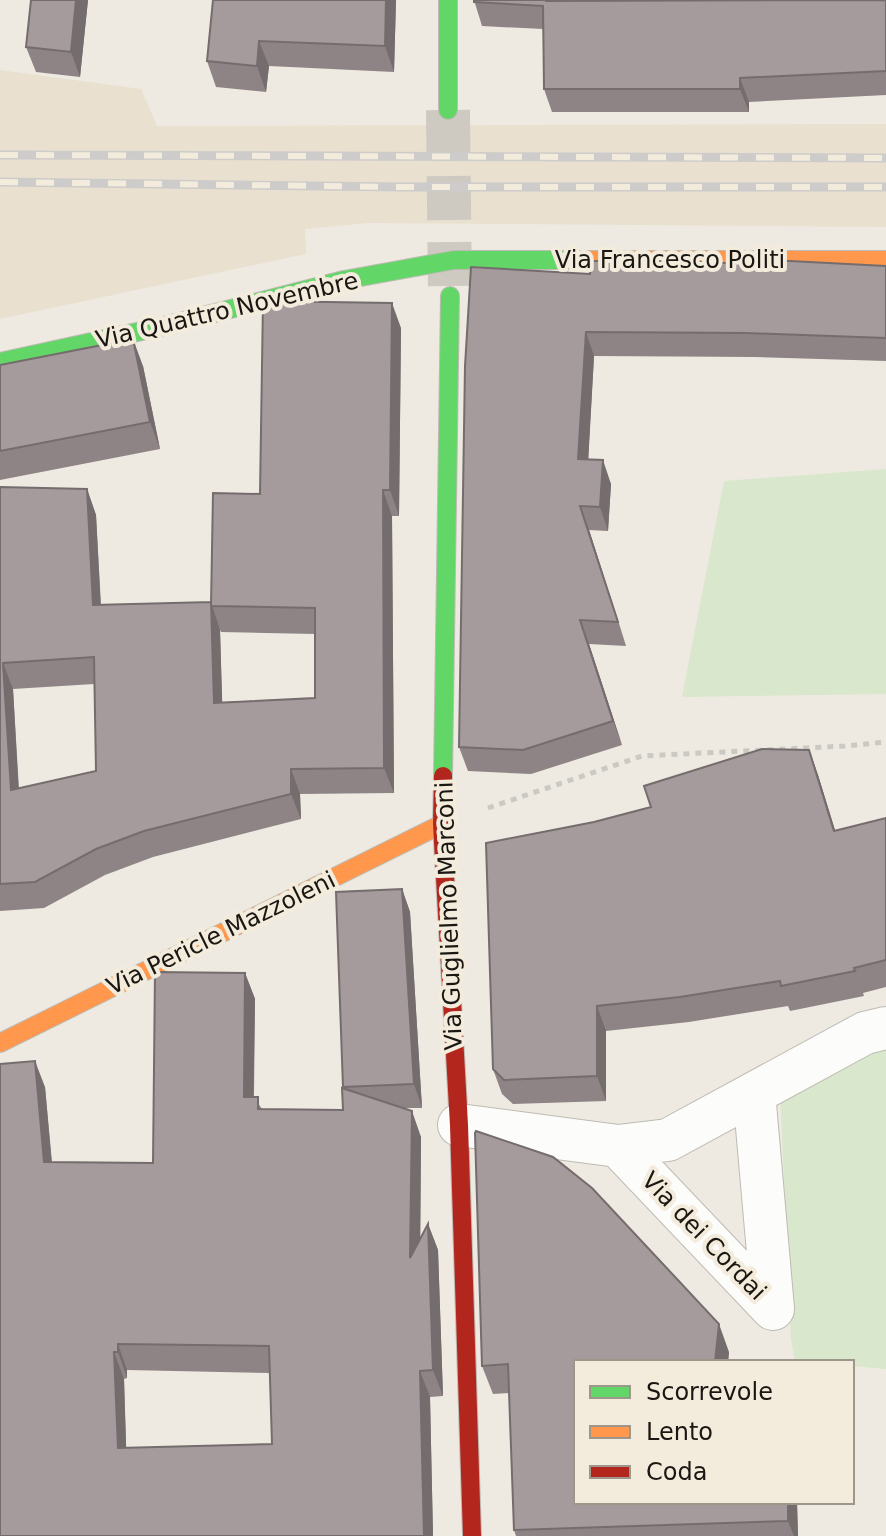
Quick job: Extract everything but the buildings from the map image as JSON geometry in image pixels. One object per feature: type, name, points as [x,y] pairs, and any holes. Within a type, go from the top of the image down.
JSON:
[{"type":"street","points":[[448,0],[448,110]]},
{"type":"street","name":"Via Francesco Politi","points":[[454,260],[886,260]]},
{"type":"street","name":"Via Quattro Novembre","points":[[0,362],[160,327],[344,280],[454,260]]},
{"type":"street","name":"Via Guglielmo Marconi","points":[[450,296],[442,824],[459,1125],[472,1536]]},
{"type":"street","name":"Via Pericle Mazzoleni","points":[[0,1043],[442,824]]},
{"type":"street","name":"Via dei Cordai","points":[[459,1125],[618,1146],[668,1140],[865,1033],[886,1028]]},
{"type":"street","name":"Via dei Cordai","points":[[618,1146],[773,1309],[754,1093]]},
{"type":"path","points":[[442,824],[642,756],[886,742]]},
{"type":"shaded area","points":[[0,70],[141,89],[157,126],[886,124],[886,227],[368,223],[305,229],[306,254],[0,319]]},
{"type":"green space","points":[[886,469],[886,694],[682,697],[724,481]]},
{"type":"green space","points":[[886,1041],[886,1369],[854,1366],[854,1360],[795,1360],[791,1339],[780,1092]]},
{"type":"tunnel","points":[[448,110],[450,296]]},
{"type":"railway","points":[[0,155],[886,158]]},
{"type":"railway","points":[[0,182],[403,187],[886,187]]},
{"type":"traffic: fast","points":[[448,0],[448,110]]},
{"type":"traffic: fast","points":[[0,362],[160,327],[344,280],[454,260],[573,260]]},
{"type":"traffic: fast","points":[[443,776],[450,296]]},
{"type":"traffic: slow","points":[[573,260],[886,260]]},
{"type":"traffic: slow","points":[[0,1043],[442,824]]},
{"type":"traffic: jam","points":[[443,776],[442,824],[459,1125],[472,1536]]}]
